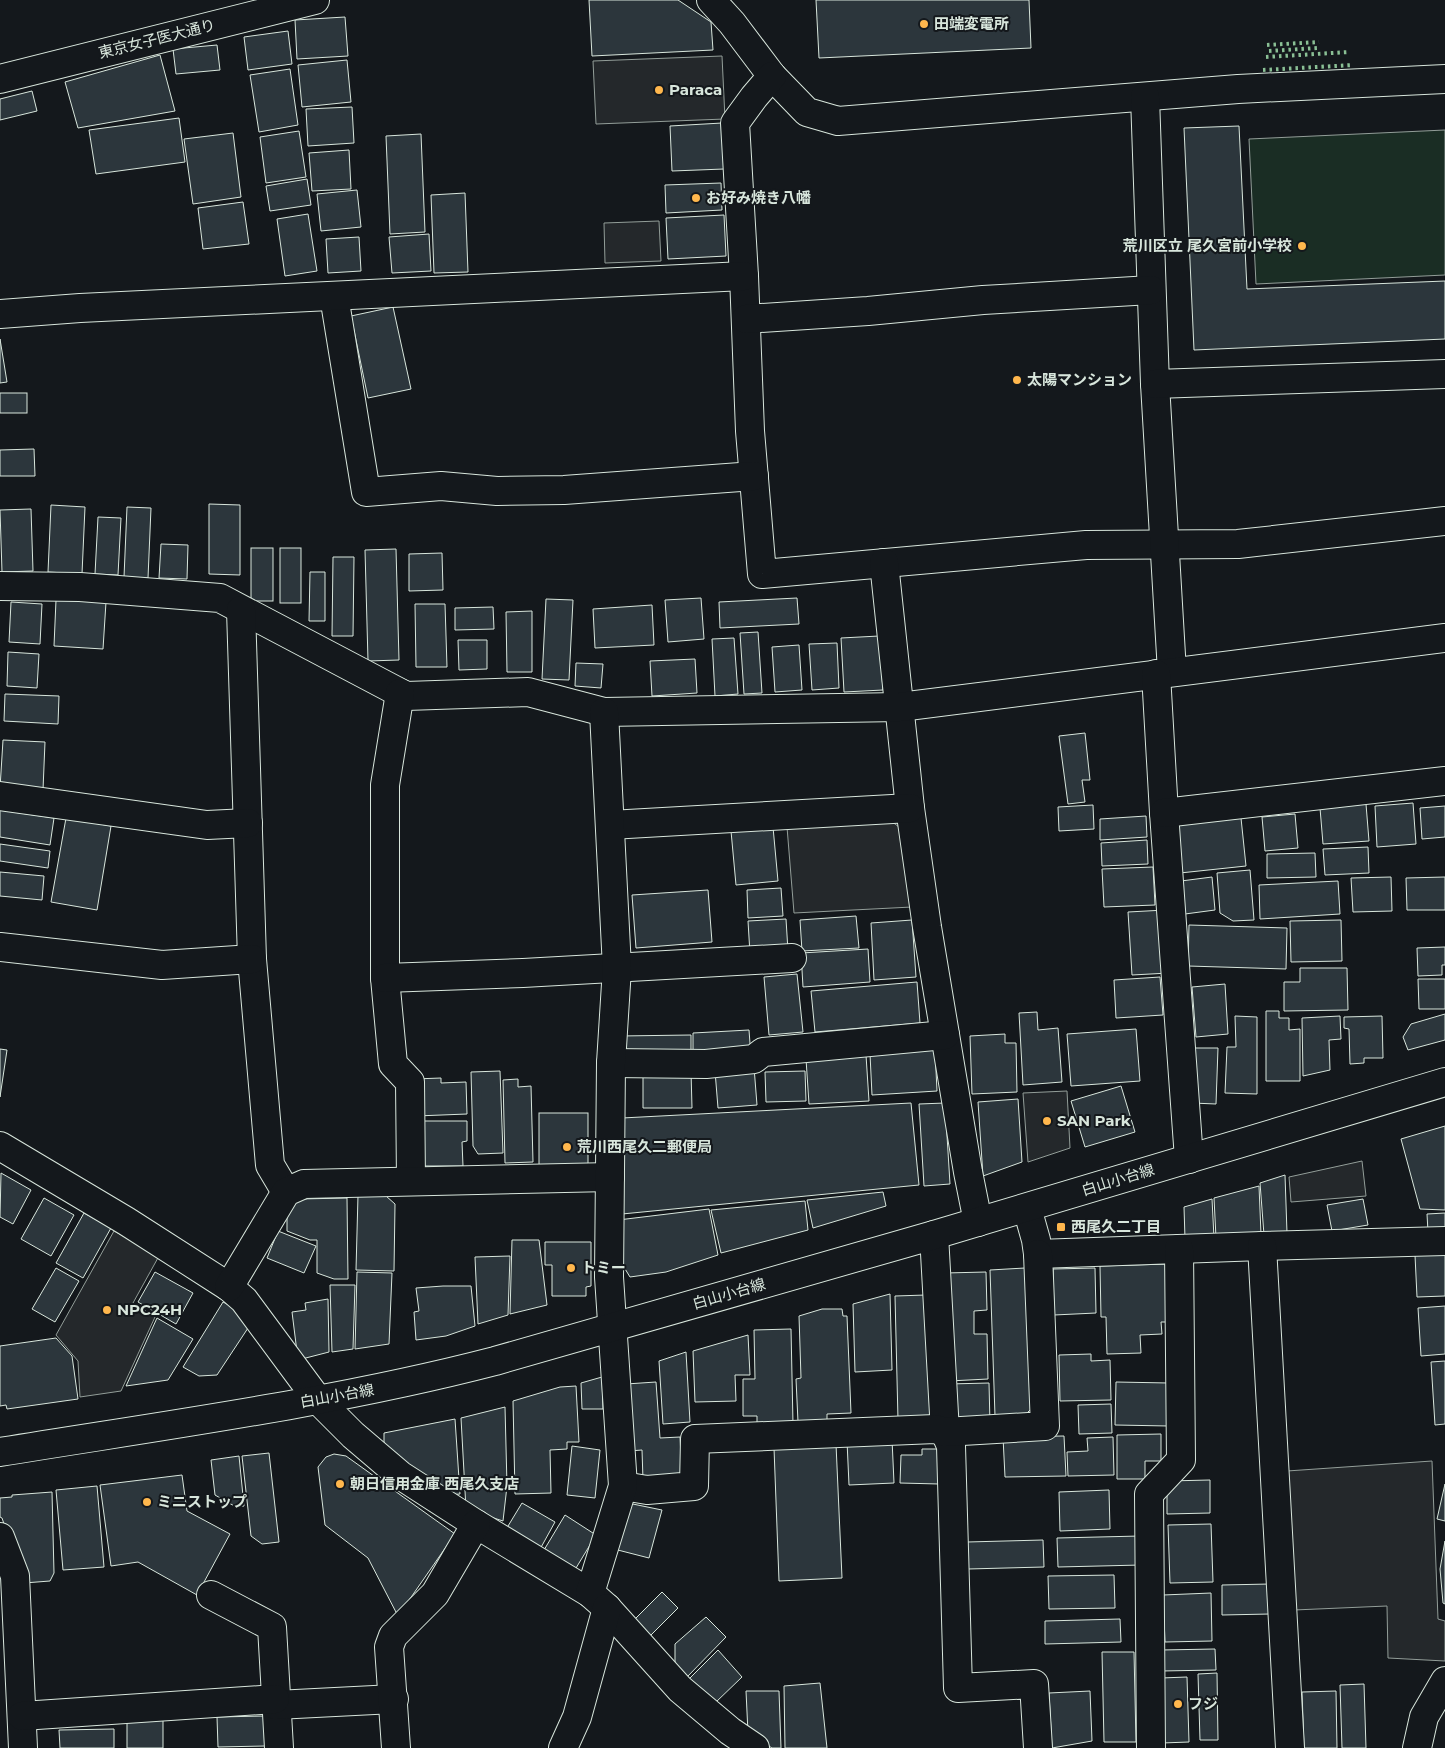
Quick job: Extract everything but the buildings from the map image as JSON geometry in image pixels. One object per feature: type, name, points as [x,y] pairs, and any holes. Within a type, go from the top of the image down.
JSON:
[{"type":"street","name":"東京女子医大通り","points":[[0,79],[315,0]]},
{"type":"street","points":[[710,0],[732,22],[772,76],[807,112],[838,121],[1238,89],[1445,79]]},
{"type":"street","points":[[772,76],[735,123],[744,276],[750,431],[762,574],[1086,545],[1238,544],[1445,521]]},
{"type":"street","points":[[1145,97],[1155,384],[1165,544],[1164,813],[1189,1158]]},
{"type":"street","points":[[0,314],[80,308],[744,276]]},
{"type":"street","points":[[746,319],[868,311],[983,300],[1151,290]]},
{"type":"street","points":[[334,296],[366,492],[441,486],[497,491],[564,490],[754,476]]},
{"type":"street","points":[[1155,384],[1445,374]]},
{"type":"street","points":[[884,563],[910,808],[927,927],[978,1222]]},
{"type":"street","points":[[0,586],[80,587],[220,598],[406,696],[528,692],[604,712],[900,707],[1445,638]]},
{"type":"street","points":[[241,610],[252,959],[270,1164],[286,1192]]},
{"type":"street","points":[[400,693],[385,785],[385,978],[393,1064],[410,1082],[411,1181]]},
{"type":"street","points":[[563,1748],[577,1718],[622,1486],[609,1277],[611,1063],[616,968],[604,712]]},
{"type":"street","points":[[1164,813],[1445,781]]},
{"type":"street","points":[[0,796],[207,825],[248,823]]},
{"type":"street","points":[[610,826],[910,808]]},
{"type":"street","points":[[0,947],[162,965],[252,959]]},
{"type":"street","points":[[385,978],[792,958]]},
{"type":"street","points":[[611,1063],[706,1064],[754,1059],[763,1052],[945,1036]]},
{"type":"street","name":"白山小台線","points":[[0,1452],[318,1400],[428,1379],[934,1236],[1445,1082]]},
{"type":"street","points":[[0,1146],[126,1221],[229,1287],[244,1300],[318,1400],[353,1435],[400,1475],[599,1600],[680,1689],[730,1731],[755,1748]]},
{"type":"street","points":[[229,1287],[286,1192],[304,1184],[610,1177]]},
{"type":"street","points":[[622,1486],[647,1490],[694,1486],[695,1439],[935,1429],[945,1432],[1045,1426],[1038,1254],[1027,1208]]},
{"type":"street","points":[[934,1236],[945,1432],[951,1446],[958,1688],[1034,1684],[1038,1748]]},
{"type":"street","points":[[1038,1254],[1445,1241]]},
{"type":"street","points":[[1262,1246],[1290,1748]]},
{"type":"street","points":[[1151,1748],[1149,1494],[1181,1460],[1179,1249]]},
{"type":"street","points":[[396,1748],[389,1647],[393,1636],[435,1594],[476,1524]]},
{"type":"street","points":[[0,1538],[15,1576],[15,1719],[23,1748]]},
{"type":"street","points":[[210,1595],[272,1627],[279,1748]]},
{"type":"street","points":[[1418,1748],[1424,1718],[1445,1681]]},
{"type":"street","points":[[15,1719],[276,1702],[394,1699]]},
{"type":"green space","points":[[1445,130],[1445,275],[1256,284],[1249,139]]},
{"type":"shaded area","name":"Paraca","points":[[722,56],[725,119],[596,124],[593,61]]},
{"type":"shaded area","points":[[659,221],[661,261],[605,263],[604,223]]},
{"type":"shaded area","points":[[891,821],[903,830],[912,907],[794,913],[787,827]]},
{"type":"shaded area","name":"SAN Park","points":[[1067,1091],[1070,1148],[1028,1162],[1023,1093]]},
{"type":"shaded area","points":[[1362,1161],[1366,1196],[1291,1202],[1289,1177]]},
{"type":"shaded area","name":"NPC24H","points":[[114,1231],[159,1256],[133,1303],[155,1317],[121,1391],[80,1397],[78,1361],[56,1335]]},
{"type":"shaded area","points":[[1432,1461],[1438,1619],[1445,1621],[1445,1661],[1388,1658],[1387,1606],[1294,1610],[1287,1471]]},
{"type":"hedge","points":[[1267,45],[1319,42]]},
{"type":"hedge","points":[[1269,51],[1317,48]]},
{"type":"hedge","points":[[1266,57],[1349,52]]},
{"type":"hedge","points":[[1263,70],[1353,65]]},
{"type":"place","name":"田端変電所","points":[[924,24]]},
{"type":"place","name":"Paraca","points":[[659,90]]},
{"type":"place","name":"お好み焼き八幡","points":[[696,198]]},
{"type":"place","name":"荒川区立 尾久宮前小学校","points":[[1302,246]]},
{"type":"place","name":"太陽マンション","points":[[1017,380]]},
{"type":"place","name":"SAN Park","points":[[1047,1121]]},
{"type":"place","name":"荒川西尾久二郵便局","points":[[567,1147]]},
{"type":"place","name":"西尾久二丁目","points":[[1061,1227]]},
{"type":"place","name":"トミー","points":[[571,1268]]},
{"type":"place","name":"NPC24H","points":[[107,1310]]},
{"type":"place","name":"朝日信用金庫 西尾久支店","points":[[340,1484]]},
{"type":"place","name":"ミニストップ","points":[[147,1502]]},
{"type":"place","name":"フジ","points":[[1178,1704]]}]
